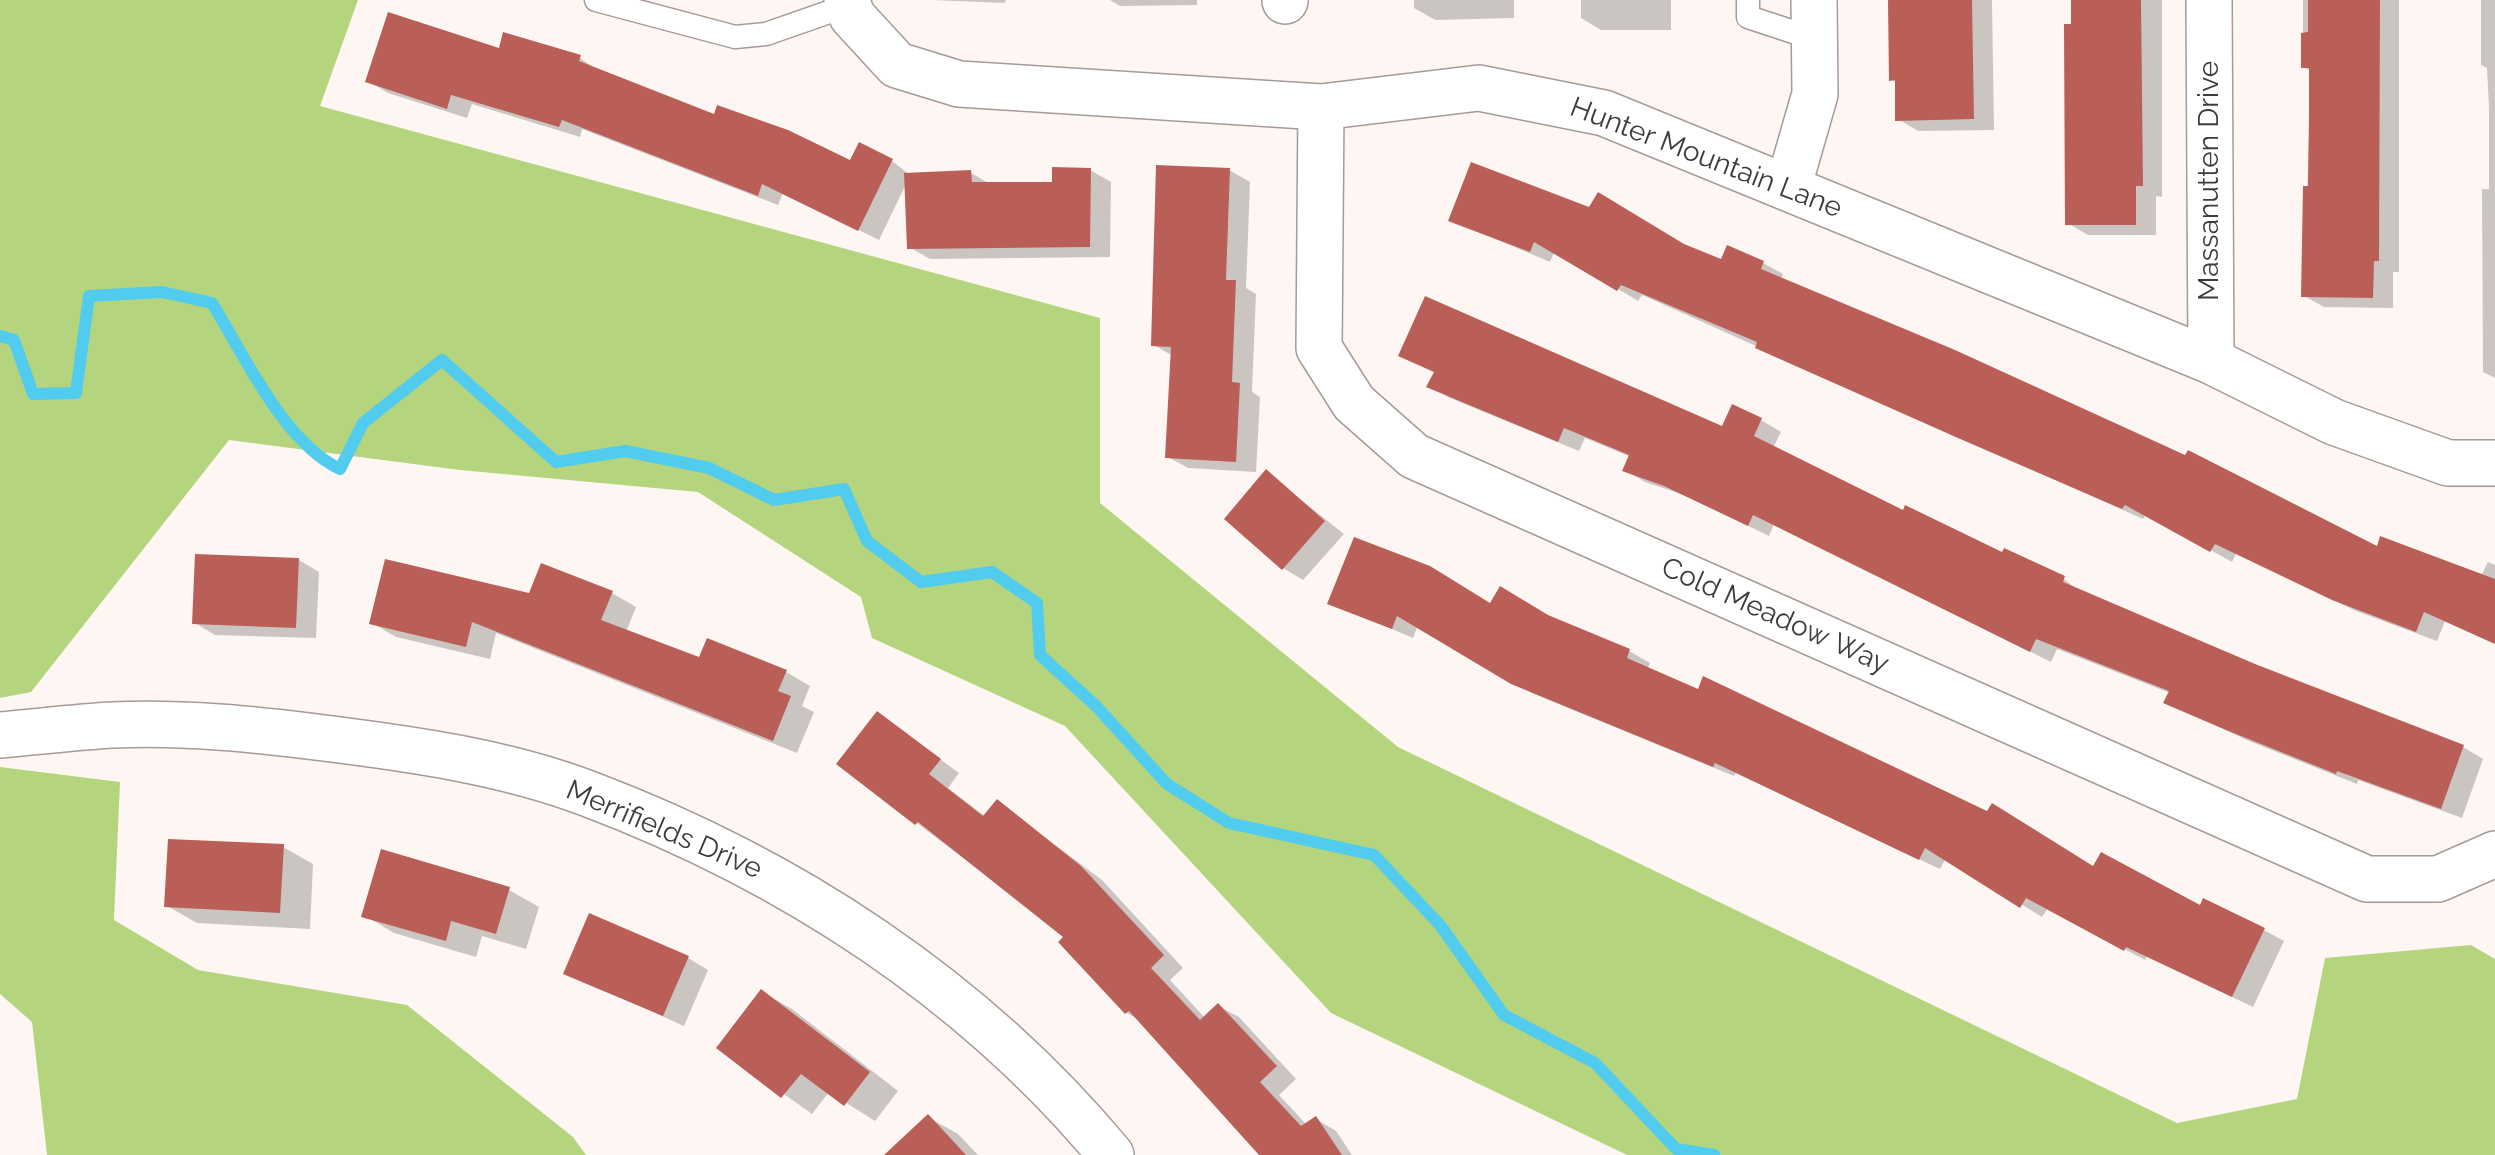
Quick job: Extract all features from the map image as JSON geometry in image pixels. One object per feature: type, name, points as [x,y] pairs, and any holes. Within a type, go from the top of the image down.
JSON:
[{"type":"street","name":"Massanutten Drive","points":[[2208,0],[2211,361]]},
{"type":"street","name":"Hunter Mountain Lane","points":[[848,2],[852,16],[897,65],[959,84],[1321,106],[1480,88],[1536,96],[1604,113],[2211,361],[2367,434],[2448,463],[2495,463]]},
{"type":"street","points":[[1788,188],[1815,94],[1815,20]]},
{"type":"street","name":"Cold Meadow Way","points":[[1321,106],[1319,348],[1354,403],[1414,456],[2367,879],[2438,879],[2495,854]]},
{"type":"street","name":"Merrifields Drive","points":[[0,735],[114,725],[242,728],[428,751],[587,792],[771,874],[929,978],[1067,1102],[1111,1155]]},
{"type":"lane","points":[[596,0],[736,37],[766,34],[848,2]]},
{"type":"lane","points":[[1748,0],[1748,16],[1815,20]]},
{"type":"green space","points":[[0,0],[358,0],[320,106],[1100,318],[1100,503],[1398,747],[2177,1123],[2297,1099],[2325,958],[2471,945],[2495,959],[2495,1155],[1627,1155],[1331,1013],[1065,726],[872,638],[861,597],[698,492],[460,470],[229,440],[31,692],[0,698]]},
{"type":"green space","points":[[0,767],[120,782],[114,920],[198,970],[407,1005],[573,1137],[586,1155],[47,1155],[32,1022],[0,994]]},
{"type":"building","points":[[1888,0],[1972,0],[1974,119],[1895,121],[1895,80],[1889,81]]},
{"type":"building","points":[[2071,0],[2141,0],[2143,186],[2136,186],[2136,225],[2065,225],[2064,24],[2071,24]]},
{"type":"building","points":[[2308,0],[2380,0],[2379,261],[2374,261],[2373,298],[2301,297],[2303,186],[2308,186],[2309,68],[2301,68],[2301,33],[2308,32]]},
{"type":"building","points":[[388,12],[499,48],[503,32],[581,55],[579,61],[714,114],[717,105],[788,130],[850,160],[859,142],[893,159],[858,231],[762,184],[758,196],[562,120],[559,127],[451,95],[447,109],[365,82]]},
{"type":"building","points":[[1471,162],[1589,207],[1598,192],[1684,244],[1721,259],[1727,245],[1764,261],[1761,269],[1955,350],[2185,455],[2188,450],[2377,546],[2380,536],[2495,579],[2495,644],[2424,612],[2416,632],[2332,600],[2215,544],[2210,552],[2125,505],[2122,509],[1958,438],[1755,348],[1757,342],[1621,285],[1617,291],[1534,242],[1530,252],[1448,221]]},
{"type":"building","points":[[1156,165],[1230,168],[1226,280],[1236,280],[1232,382],[1240,383],[1236,462],[1165,458],[1171,347],[1151,346]]},
{"type":"building","points":[[1052,167],[1091,168],[1090,247],[907,249],[904,173],[971,170],[972,182],[1052,182]]},
{"type":"building","points":[[1425,296],[1722,426],[1732,404],[1762,418],[1754,436],[1903,510],[1905,505],[2002,552],[2004,548],[2065,576],[2063,582],[2255,664],[2464,745],[2441,809],[2337,771],[2336,774],[2226,730],[2163,703],[2169,691],[2036,639],[2030,652],[1753,515],[1748,526],[1664,486],[1622,471],[1629,455],[1564,428],[1558,442],[1426,387],[1434,372],[1398,356]]},
{"type":"building","points":[[1266,469],[1325,521],[1282,570],[1224,519]]},
{"type":"building","points":[[1354,537],[1430,566],[1490,603],[1500,586],[1548,615],[1630,649],[1627,658],[1698,689],[1703,676],[1987,811],[1992,803],[2093,866],[2101,852],[2200,905],[2203,898],[2265,928],[2232,997],[2126,947],[2124,951],[2026,898],[2020,908],[1925,848],[1919,860],[1715,763],[1713,767],[1511,684],[1397,616],[1392,629],[1327,604]]},
{"type":"building","points":[[195,554],[299,558],[296,628],[192,624]]},
{"type":"building","points":[[385,559],[529,593],[541,563],[613,591],[601,620],[699,657],[707,638],[787,670],[778,691],[791,696],[773,741],[472,622],[466,647],[369,624]]},
{"type":"building","points":[[877,711],[941,759],[929,774],[983,816],[997,799],[1081,866],[1164,955],[1151,968],[1200,1020],[1218,1003],[1277,1066],[1260,1082],[1301,1126],[1316,1116],[1342,1155],[1259,1155],[1129,1011],[1125,1014],[1058,942],[1063,937],[918,822],[915,825],[836,764]]},
{"type":"building","points":[[168,839],[284,844],[280,913],[164,907]]},
{"type":"building","points":[[381,849],[510,887],[496,934],[451,921],[446,941],[361,917]]},
{"type":"building","points":[[589,913],[689,956],[663,1016],[563,974]]},
{"type":"building","points":[[761,989],[870,1072],[844,1106],[801,1074],[781,1098],[716,1048]]},
{"type":"building","points":[[928,1114],[966,1155],[884,1155]]},
{"type":"waterway","points":[[0,336],[14,340],[33,394],[76,393],[89,296],[162,292],[212,303],[283,419],[320,457],[340,469],[363,423],[442,360],[556,462],[625,451],[709,468],[774,500],[844,489],[867,541],[921,582],[992,572],[1037,603],[1040,655],[1096,706],[1167,784],[1229,823],[1374,855],[1440,925],[1504,1015],[1595,1063],[1676,1149],[1714,1155]]}]
